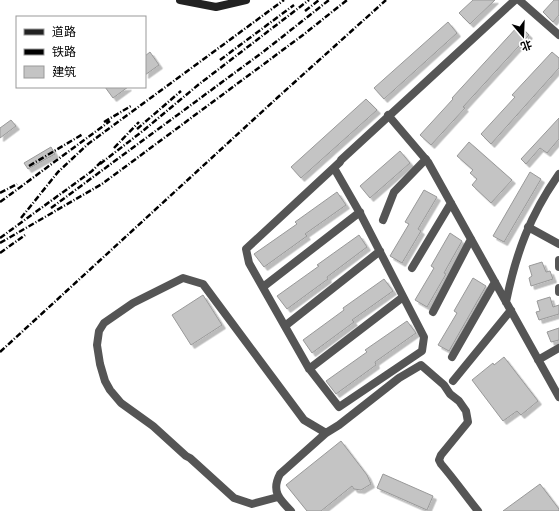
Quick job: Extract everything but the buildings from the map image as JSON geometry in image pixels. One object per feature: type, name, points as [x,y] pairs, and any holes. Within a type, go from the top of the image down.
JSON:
[{"type":"main road","points":[[180,0],[216,7],[246,0]]},
{"type":"street","points":[[334,168],[360,212],[424,337],[422,351],[339,407],[309,369],[249,263],[246,250],[334,168],[340,160],[388,115],[515,0]]},
{"type":"street","points":[[519,0],[559,35]]},
{"type":"street","points":[[388,115],[426,159],[559,397]]},
{"type":"street","points":[[382,220],[394,192],[426,159]]},
{"type":"street","points":[[506,302],[513,271],[528,227],[540,202],[559,174]]},
{"type":"street","points":[[412,268],[451,203]]},
{"type":"street","points":[[263,287],[360,212]]},
{"type":"street","points":[[528,227],[559,244]]},
{"type":"street","points":[[433,312],[471,239]]},
{"type":"street","points":[[285,326],[380,251]]},
{"type":"street","points":[[559,260],[559,267]]},
{"type":"street","points":[[278,497],[252,504],[234,498],[153,426],[122,403],[110,390],[105,381],[100,364],[97,345],[99,332],[104,323],[132,303],[183,278],[203,284],[304,420],[326,433]]},
{"type":"street","points":[[452,357],[495,282]]},
{"type":"street","points":[[309,369],[403,297]]},
{"type":"street","points":[[453,381],[511,310]]},
{"type":"street","points":[[538,360],[559,348]]},
{"type":"street","points":[[291,511],[278,497],[276,481],[280,474],[326,433],[339,425],[399,378],[421,365],[444,385],[466,411],[468,422],[440,455],[439,460],[478,511]]},
{"type":"railway","points":[[21,218],[58,172],[88,144],[284,0]]},
{"type":"railway","points":[[100,164],[198,85],[309,0]]},
{"type":"railway","points":[[305,11],[319,0]]},
{"type":"railway","points":[[51,208],[263,52],[329,0]]},
{"type":"railway","points":[[0,243],[102,184],[303,35],[347,0]]},
{"type":"railway","points":[[0,352],[386,0]]},
{"type":"railway","points":[[220,60],[294,5]]},
{"type":"railway","points":[[137,129],[181,91]]},
{"type":"railway","points":[[104,122],[131,106]]},
{"type":"railway","points":[[0,202],[110,121]]},
{"type":"railway","points":[[114,148],[139,122]]},
{"type":"railway","points":[[29,166],[83,134]]},
{"type":"railway","points":[[0,238],[92,171],[103,160]]},
{"type":"railway","points":[[0,193],[17,184]]},
{"type":"railway","points":[[0,253],[25,235]]}]
